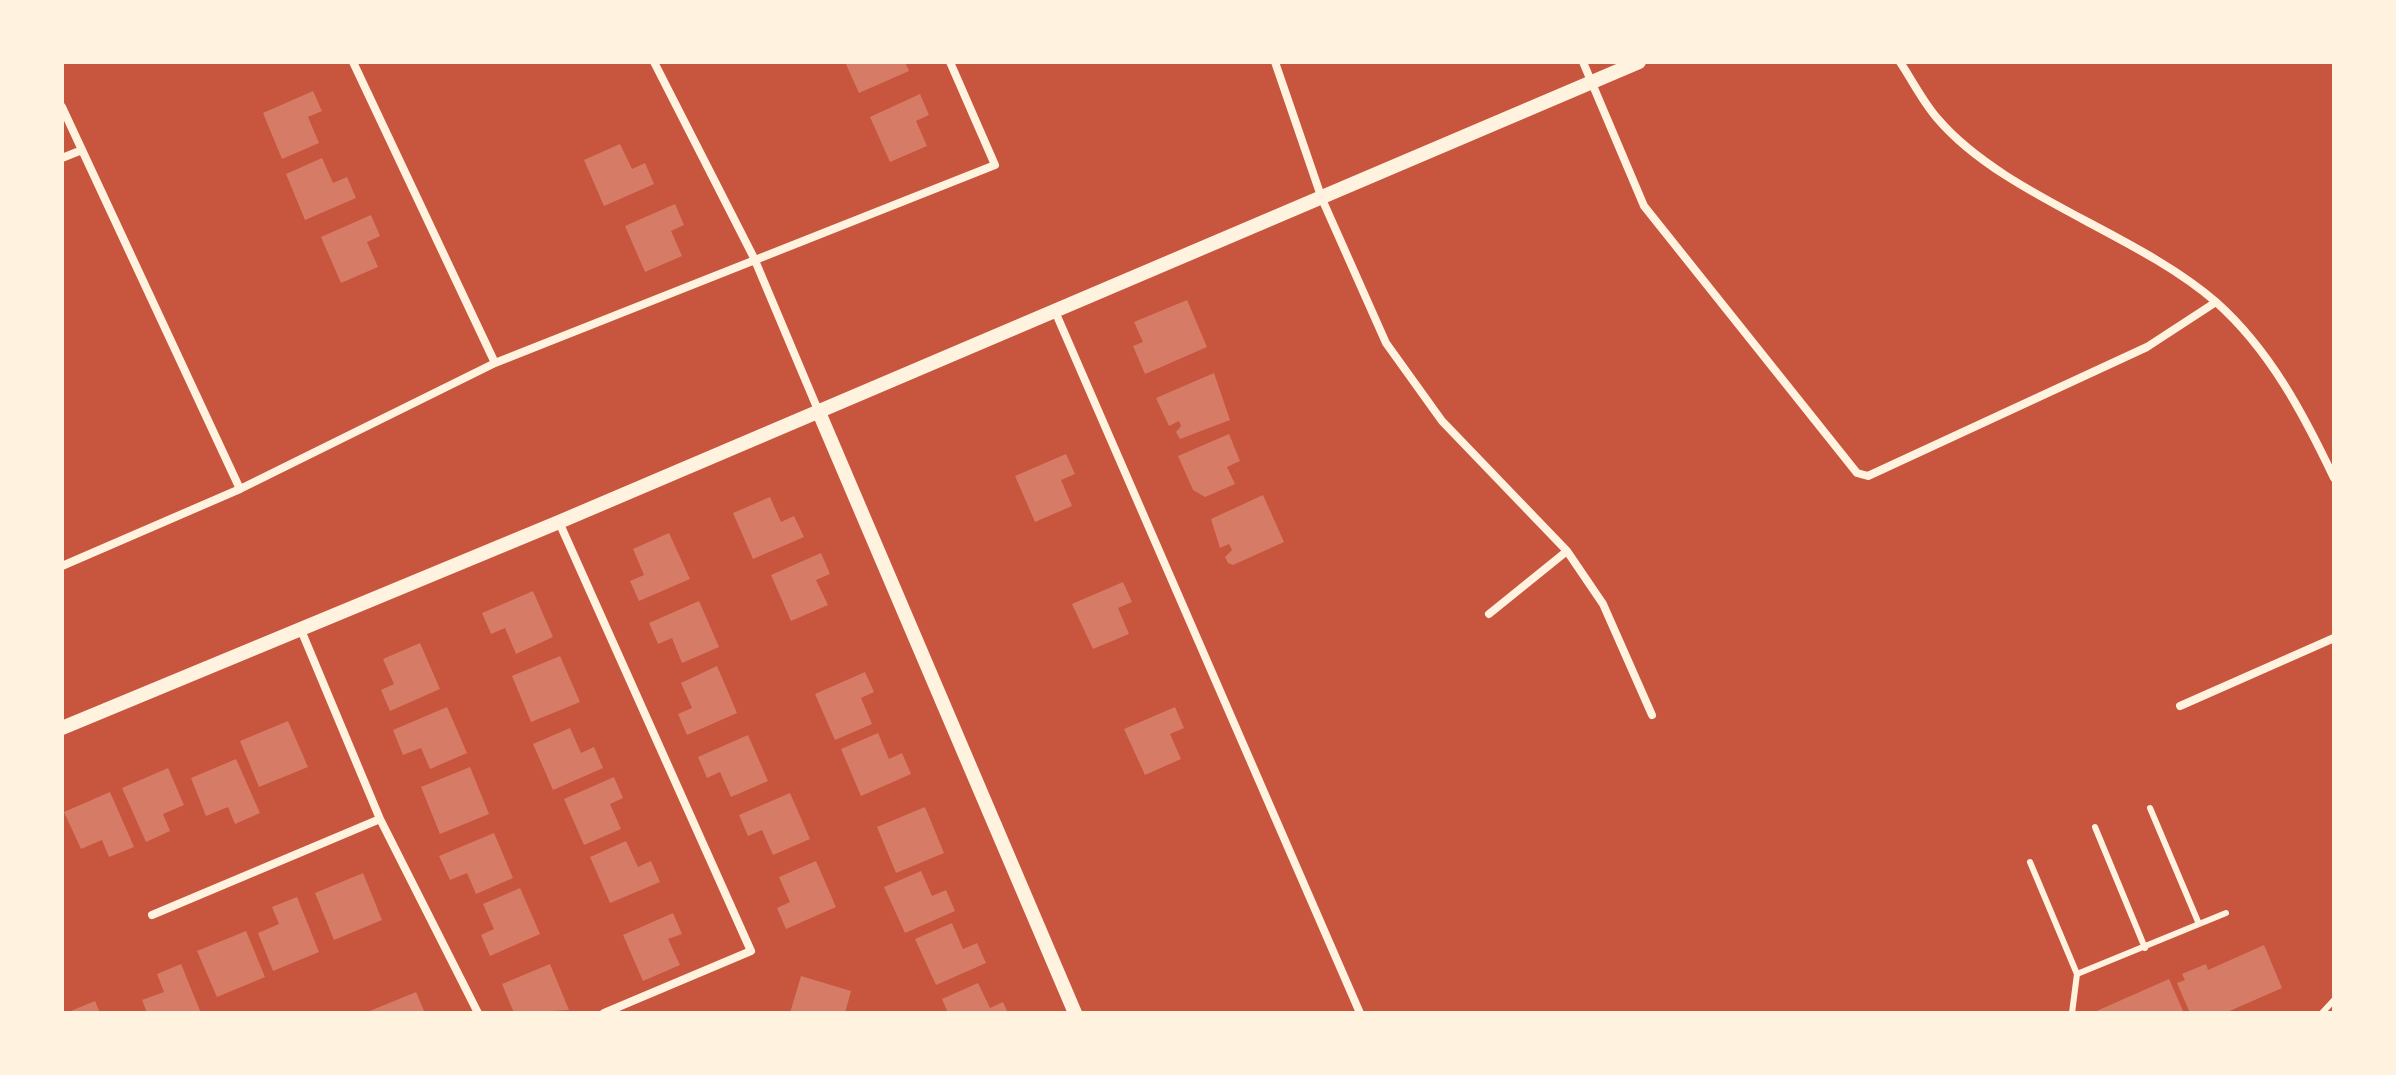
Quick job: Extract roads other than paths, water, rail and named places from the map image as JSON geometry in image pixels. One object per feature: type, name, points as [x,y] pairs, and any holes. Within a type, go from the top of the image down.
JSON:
[{"type":"street","points":[[353,62],[495,363]]},
{"type":"street","points":[[654,62],[754,258],[1075,1013]]},
{"type":"street","points":[[62,566],[240,489],[495,363],[995,165],[950,62]]},
{"type":"street","points":[[1275,62],[1322,199],[1386,343],[1442,421],[1567,551],[1603,604],[1652,715]]},
{"type":"street","points":[[1583,62],[1644,206],[1857,473],[1868,476],[2147,347],[2216,302]]},
{"type":"street","points":[[62,728],[559,522],[1639,62]]},
{"type":"street","points":[[1900,62],[1937,119],[1982,157],[2130,245],[2216,302],[2253,342],[2300,407],[2334,478]]},
{"type":"street","points":[[62,107],[240,489]]},
{"type":"street","points":[[62,158],[82,150]]},
{"type":"street","points":[[1054,309],[1360,1013]]},
{"type":"street","points":[[559,522],[751,951],[604,1013]]},
{"type":"street","points":[[1489,614],[1567,551]]},
{"type":"street","points":[[301,630],[380,819],[478,1013]]},
{"type":"street","points":[[2180,706],[2334,638]]},
{"type":"street","points":[[152,915],[380,819]]},
{"type":"lane","points":[[2150,808],[2199,924]]},
{"type":"lane","points":[[2095,827],[2145,948]]},
{"type":"lane","points":[[2030,862],[2077,974],[2072,1013]]},
{"type":"lane","points":[[2077,974],[2226,913]]},
{"type":"lane","points":[[2322,1013],[2334,1000]]}]
